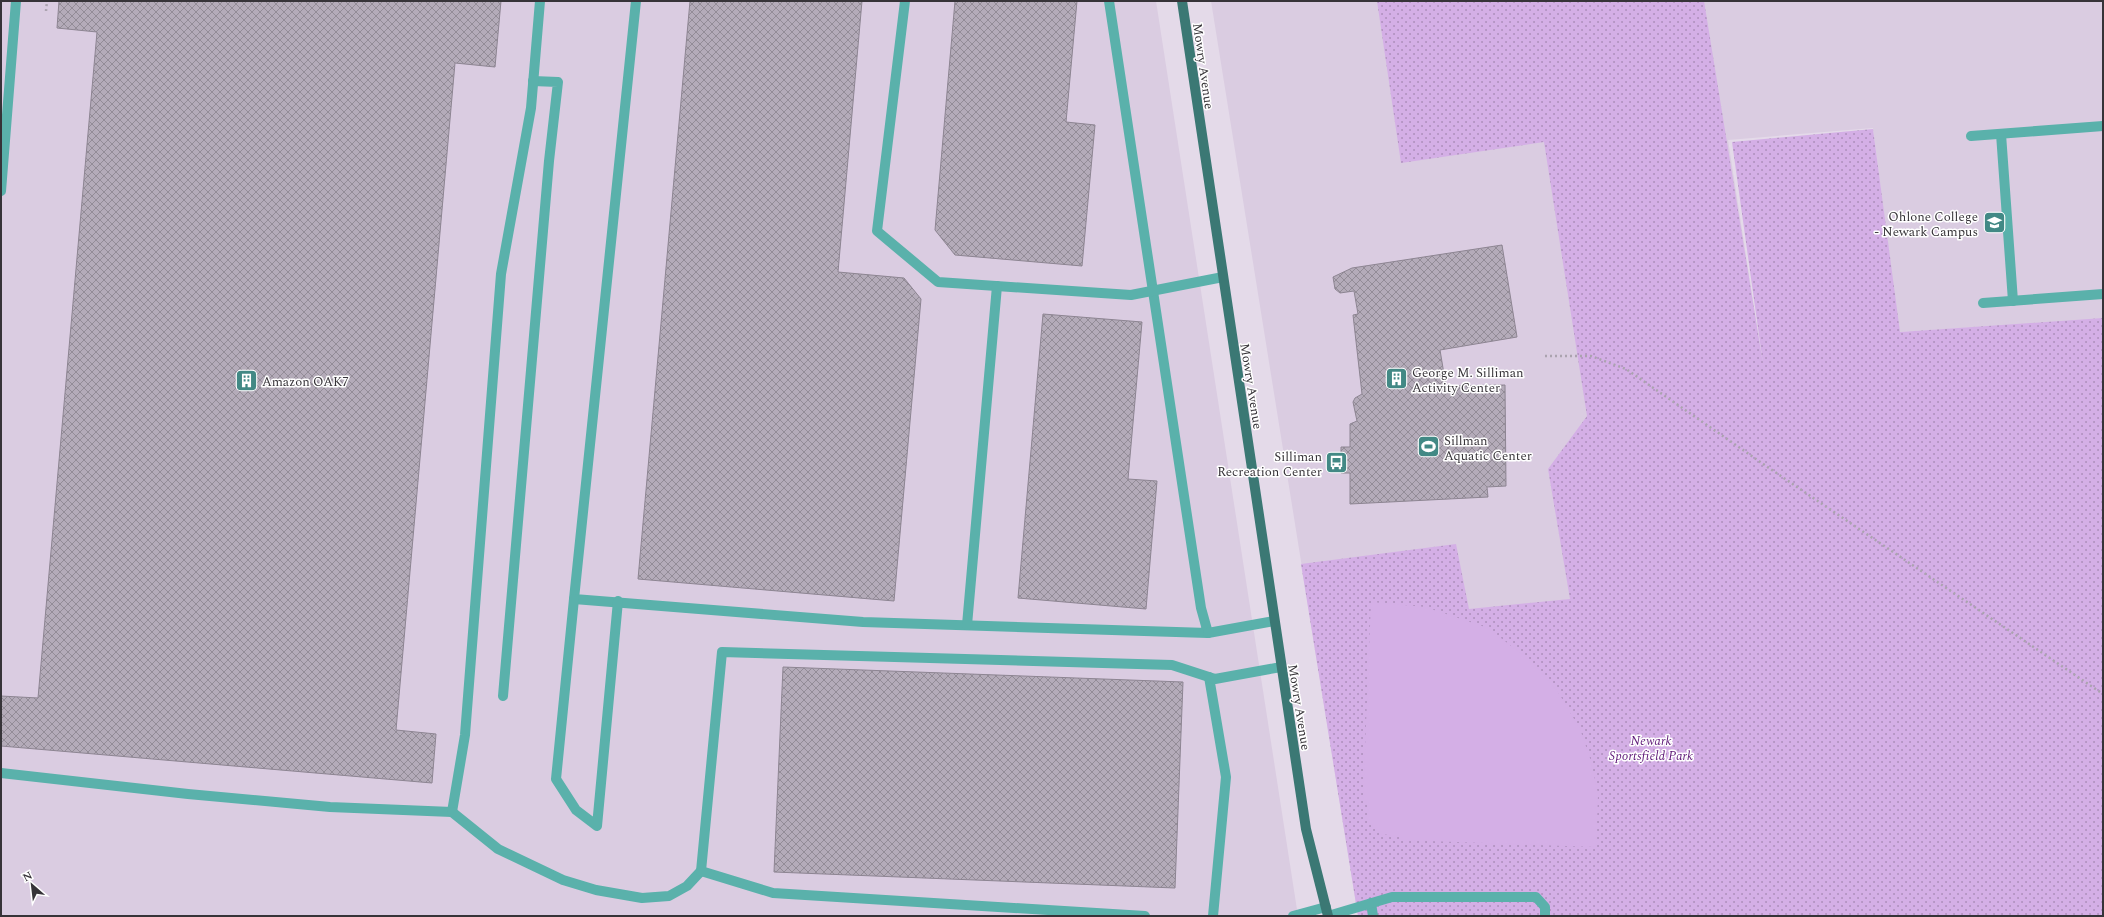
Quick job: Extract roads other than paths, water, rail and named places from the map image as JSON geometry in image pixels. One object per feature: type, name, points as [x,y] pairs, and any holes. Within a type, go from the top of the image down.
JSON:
[{"type":"main road","name":"Mowry Avenue","points":[[1182,1],[1306,829],[1328,913]]},
{"type":"lane","points":[[1,191],[16,1]]},
{"type":"lane","points":[[452,812],[465,735],[501,274],[531,108],[540,1]]},
{"type":"lane","points":[[618,601],[597,826],[576,810],[556,779],[636,1]]},
{"type":"lane","points":[[905,1],[877,231],[938,282],[1131,295],[1223,277]]},
{"type":"lane","points":[[1109,1],[1201,608],[1208,633]]},
{"type":"lane","points":[[503,696],[549,161],[558,82],[534,81]]},
{"type":"lane","points":[[1971,136],[2103,126]]},
{"type":"lane","points":[[2001,134],[2013,301]]},
{"type":"lane","points":[[967,625],[997,286]]},
{"type":"lane","points":[[1983,303],[2103,294]]},
{"type":"lane","points":[[574,599],[618,601],[863,622],[1208,633],[1274,621]]},
{"type":"lane","points":[[1,773],[188,794],[330,807],[452,812],[498,849],[563,880],[596,890],[642,898],[669,896],[686,886],[701,871],[722,652],[1172,664],[1215,679],[1281,667]]},
{"type":"lane","points":[[1209,677],[1226,777],[1213,916]]},
{"type":"lane","points":[[701,871],[773,893],[1145,916]]},
{"type":"lane","points":[[1294,916],[1328,913],[1392,897],[1536,897],[1545,907],[1545,916]]},
{"type":"lane","points":[[1371,903],[1373,916]]},
{"type":"place","name":"Ohlone College - Newark Campus","points":[[1994,223]]},
{"type":"place","name":"George M. Silliman Activity Center","points":[[1397,379]]},
{"type":"place","name":"Amazon OAK7","points":[[247,381]]},
{"type":"place","name":"Sillman Aquatic Center","points":[[1429,447]]},
{"type":"place","name":"Silliman Recreation Center","points":[[1337,463]]},
{"type":"park label","name":"Newark Sportsfield Park","points":[[1651,748]]}]
